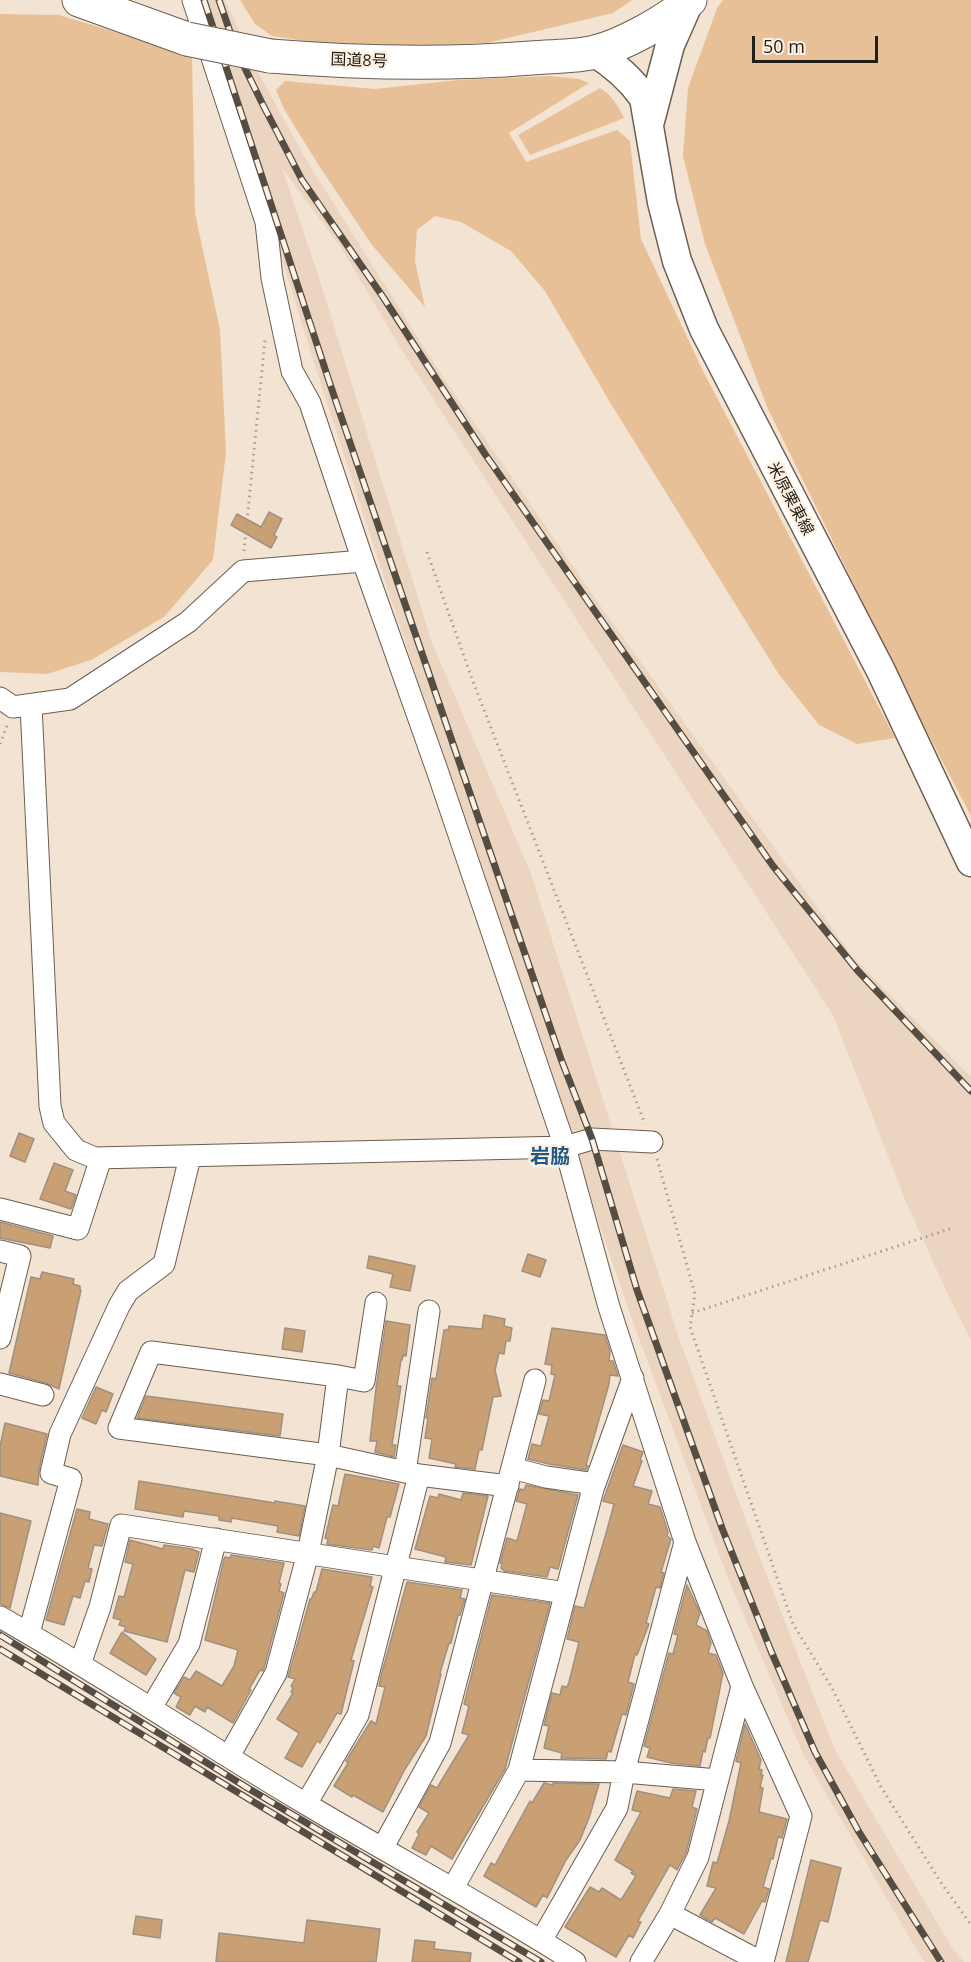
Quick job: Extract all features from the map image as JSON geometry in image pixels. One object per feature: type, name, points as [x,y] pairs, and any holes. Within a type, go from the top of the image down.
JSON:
[{"type":"highway","name":"国道8号","points":[[79,0],[187,39],[270,56],[420,63],[499,60],[594,52],[644,32],[690,1]]},
{"type":"main road","name":"米原栗東線","points":[[650,121],[670,45],[690,1]]},
{"type":"main road","name":"米原栗東線","points":[[594,52],[617,66],[645,98],[662,202],[677,261],[704,329],[881,671],[971,862]]},
{"type":"street","points":[[193,0],[266,222],[272,278],[292,371],[310,403],[565,1147],[609,1307],[685,1542],[742,1686],[801,1816],[762,1962],[670,1914]]},
{"type":"street","points":[[0,698],[13,707],[70,699],[188,622],[243,571],[363,561]]},
{"type":"street","points":[[31,705],[50,1106],[54,1123],[76,1150],[95,1158],[190,1157],[565,1147],[592,1139],[652,1142]]},
{"type":"street","points":[[29,1634],[71,1479],[51,1473],[60,1434],[124,1296],[164,1264],[190,1157]]},
{"type":"street","points":[[0,1209],[78,1229],[101,1158]]},
{"type":"street","points":[[0,1251],[20,1256],[0,1338]]},
{"type":"street","points":[[376,1303],[364,1381],[152,1352],[118,1428],[328,1455],[412,1473],[546,1477],[595,1484]]},
{"type":"street","points":[[306,1804],[358,1715],[395,1566],[412,1473],[429,1311]]},
{"type":"street","points":[[229,1756],[276,1673],[308,1553],[328,1455],[338,1376]]},
{"type":"street","points":[[453,1888],[519,1770],[595,1484],[633,1378]]},
{"type":"street","points":[[383,1847],[440,1743],[535,1380]]},
{"type":"street","points":[[0,1384],[43,1395]]},
{"type":"street","points":[[80,1664],[100,1607],[121,1525],[566,1593]]},
{"type":"street","points":[[151,1708],[189,1644],[216,1539]]},
{"type":"street","points":[[541,1941],[617,1809],[624,1772],[685,1542]]},
{"type":"street","points":[[0,1617],[306,1804],[453,1888],[575,1962]]},
{"type":"street","points":[[641,1962],[670,1914],[698,1857],[742,1686]]},
{"type":"street","points":[[519,1770],[624,1772],[718,1780]]},
{"type":"path","points":[[243,571],[266,337]]},
{"type":"path","points":[[428,552],[472,679],[652,1142],[695,1294],[690,1327],[793,1624],[832,1688],[881,1787],[940,1881],[971,1925]]},
{"type":"path","points":[[692,1313],[953,1228]]},
{"type":"shaded area","points":[[196,0],[225,0],[259,74],[305,158],[444,379],[604,611],[852,956],[971,1077],[971,1340],[906,1202],[833,1015],[401,349],[342,249],[282,168],[320,281],[432,643],[530,871],[679,1338],[756,1548],[835,1750],[951,1946],[964,1962],[925,1962],[918,1952],[803,1754],[728,1578],[630,1314],[493,911],[314,363],[256,175]]},
{"type":"shaded area","points":[[240,0],[632,0],[613,13],[487,43],[351,48],[272,36],[255,24]]},
{"type":"shaded area","points":[[723,0],[971,0],[971,816],[918,715],[768,409],[705,244],[683,156],[688,88],[717,8]]},
{"type":"shaded area","points":[[0,14],[59,15],[192,55],[195,213],[220,330],[226,452],[213,560],[164,617],[91,660],[47,674],[0,672]]},
{"type":"shaded area","points":[[549,76],[579,79],[589,83],[509,133],[526,162],[617,130],[630,141],[641,239],[703,371],[895,738],[857,744],[819,725],[778,673],[611,404],[545,291],[511,251],[461,222],[435,216],[417,230],[415,261],[425,307],[372,245],[316,161],[284,109],[276,90],[285,81],[375,89],[459,80]]},
{"type":"shaded area","points":[[600,88],[611,97],[624,118],[530,155],[518,135]]},
{"type":"building","points":[[269,512],[282,519],[274,535],[277,537],[271,548],[231,525],[237,514],[261,527]]},
{"type":"building","points":[[19,1133],[34,1139],[25,1162],[10,1156]]},
{"type":"building","points":[[54,1163],[73,1170],[65,1191],[76,1195],[71,1209],[40,1199]]},
{"type":"building","points":[[0,1222],[53,1236],[50,1248],[0,1238]]},
{"type":"building","points":[[528,1254],[546,1260],[540,1277],[522,1271]]},
{"type":"building","points":[[369,1256],[415,1266],[410,1291],[390,1287],[393,1274],[367,1268]]},
{"type":"building","points":[[42,1272],[74,1279],[73,1284],[80,1286],[81,1290],[59,1389],[9,1373],[31,1277],[40,1279]]},
{"type":"building","points":[[484,1315],[505,1319],[504,1326],[512,1328],[510,1341],[506,1341],[504,1354],[499,1353],[495,1370],[501,1396],[493,1397],[482,1450],[479,1450],[475,1469],[455,1467],[456,1464],[429,1458],[432,1439],[425,1438],[432,1378],[436,1379],[444,1330],[448,1330],[449,1326],[482,1329]]},
{"type":"building","points":[[386,1321],[410,1325],[406,1356],[403,1355],[401,1360],[397,1386],[401,1386],[392,1445],[396,1445],[394,1457],[375,1452],[377,1441],[370,1441]]},
{"type":"building","points":[[285,1328],[305,1331],[302,1352],[282,1349]]},
{"type":"building","points":[[552,1328],[605,1335],[610,1351],[609,1361],[613,1361],[618,1376],[610,1375],[586,1470],[528,1459],[532,1444],[541,1446],[549,1416],[539,1414],[543,1400],[549,1401],[555,1375],[551,1374],[552,1365],[545,1364]]},
{"type":"building","points":[[96,1387],[113,1394],[106,1412],[102,1410],[96,1424],[82,1418]]},
{"type":"building","points":[[146,1396],[283,1414],[280,1436],[137,1418]]},
{"type":"building","points":[[5,1423],[47,1434],[38,1485],[0,1476],[0,1446]]},
{"type":"building","points":[[623,1445],[643,1452],[633,1486],[652,1491],[648,1504],[660,1507],[668,1532],[667,1536],[671,1539],[661,1572],[664,1573],[660,1588],[656,1587],[646,1623],[649,1624],[637,1655],[635,1654],[628,1682],[634,1684],[626,1715],[622,1714],[611,1752],[608,1751],[606,1759],[561,1758],[562,1753],[544,1748],[549,1726],[544,1725],[552,1693],[560,1695],[562,1686],[567,1687],[569,1682],[579,1642],[567,1639],[575,1606],[584,1608],[607,1530],[614,1504],[603,1501]]},
{"type":"building","points":[[345,1474],[399,1484],[379,1548],[373,1546],[372,1550],[327,1544],[328,1539],[325,1538],[333,1505],[338,1506]]},
{"type":"building","points":[[139,1481],[305,1506],[299,1536],[277,1532],[278,1526],[232,1518],[231,1522],[219,1520],[219,1516],[184,1511],[183,1517],[135,1509]]},
{"type":"building","points":[[526,1485],[578,1495],[558,1569],[550,1567],[547,1577],[504,1571],[501,1568],[500,1563],[507,1538],[517,1541],[527,1504],[516,1501],[520,1489],[524,1490]]},
{"type":"building","points":[[463,1493],[488,1496],[471,1565],[445,1562],[446,1557],[415,1549],[430,1496],[438,1498],[439,1494],[461,1500]]},
{"type":"building","points":[[77,1509],[90,1512],[89,1519],[108,1524],[102,1546],[94,1545],[88,1568],[92,1569],[89,1582],[85,1581],[80,1598],[73,1596],[64,1625],[46,1620]]},
{"type":"building","points":[[0,1513],[31,1521],[10,1608],[0,1604]]},
{"type":"building","points":[[130,1540],[163,1549],[164,1545],[199,1552],[194,1572],[185,1570],[167,1642],[124,1631],[126,1627],[119,1625],[121,1620],[113,1618],[119,1596],[124,1597],[133,1564],[125,1562]]},
{"type":"building","points":[[231,1555],[284,1563],[279,1591],[284,1593],[264,1668],[263,1671],[260,1670],[249,1689],[251,1690],[233,1723],[207,1707],[205,1712],[195,1706],[190,1715],[176,1707],[181,1697],[174,1693],[184,1677],[190,1680],[196,1671],[222,1686],[234,1666],[238,1650],[205,1640],[224,1559],[225,1557],[230,1558]]},
{"type":"building","points":[[322,1569],[372,1577],[370,1586],[373,1587],[351,1660],[354,1661],[341,1714],[337,1713],[320,1743],[317,1741],[302,1767],[285,1758],[299,1733],[277,1719],[293,1693],[291,1686],[295,1679],[288,1677],[310,1599],[316,1592]]},
{"type":"building","points":[[407,1582],[462,1590],[460,1598],[465,1599],[440,1673],[426,1736],[405,1769],[383,1812],[334,1786],[348,1763],[346,1761],[371,1721],[376,1724],[385,1687],[379,1686],[381,1676]]},
{"type":"building","points":[[687,1585],[700,1613],[696,1625],[707,1631],[711,1643],[708,1653],[716,1655],[723,1673],[710,1738],[708,1738],[705,1752],[703,1751],[700,1766],[671,1763],[647,1757],[650,1748],[644,1746],[669,1653],[673,1654],[678,1635],[674,1634]]},
{"type":"building","points":[[492,1595],[550,1603],[505,1769],[452,1859],[431,1846],[426,1855],[412,1848],[419,1834],[417,1832],[429,1813],[419,1807],[431,1785],[437,1788],[469,1735],[462,1733],[469,1706],[464,1704]]},
{"type":"building","points":[[122,1632],[156,1659],[146,1675],[110,1653]]},
{"type":"building","points":[[745,1724],[761,1760],[759,1769],[762,1770],[761,1775],[763,1775],[760,1787],[763,1788],[759,1812],[787,1819],[782,1838],[778,1837],[763,1887],[769,1889],[765,1902],[762,1901],[744,1934],[715,1918],[712,1922],[700,1915],[716,1888],[707,1886],[713,1862],[717,1863],[729,1821],[741,1763],[736,1761]]},
{"type":"building","points":[[544,1783],[553,1785],[553,1783],[599,1784],[580,1840],[566,1860],[547,1898],[543,1895],[536,1907],[484,1876],[491,1863],[495,1865],[530,1801],[532,1803]]},
{"type":"building","points":[[673,1789],[696,1791],[692,1807],[697,1809],[686,1853],[677,1870],[670,1865],[638,1921],[641,1922],[633,1938],[629,1935],[616,1957],[565,1927],[590,1887],[599,1892],[602,1888],[621,1900],[636,1876],[631,1873],[633,1871],[615,1860],[641,1812],[632,1810],[637,1791],[670,1798]]},
{"type":"building","points":[[811,1860],[841,1868],[828,1922],[820,1920],[808,1962],[786,1962]]},
{"type":"building","points":[[136,1916],[162,1920],[160,1938],[133,1934]]},
{"type":"building","points":[[307,1920],[380,1929],[376,1962],[216,1962],[219,1933],[304,1943]]},
{"type":"building","points":[[415,1940],[435,1942],[434,1949],[471,1953],[470,1962],[412,1962]]},
{"type":"railway","points":[[204,0],[329,381],[561,1059],[592,1139],[637,1290],[722,1528],[771,1651],[815,1752],[859,1832],[941,1962]]},
{"type":"railway","points":[[219,0],[237,52],[302,180],[383,297],[485,454],[773,866],[858,971],[971,1091]]},
{"type":"railway","points":[[0,1635],[246,1787],[541,1962]]},
{"type":"railway","points":[[0,1649],[519,1962]]},
{"type":"district","name":"岩脇","points":[[550,1157]]}]
